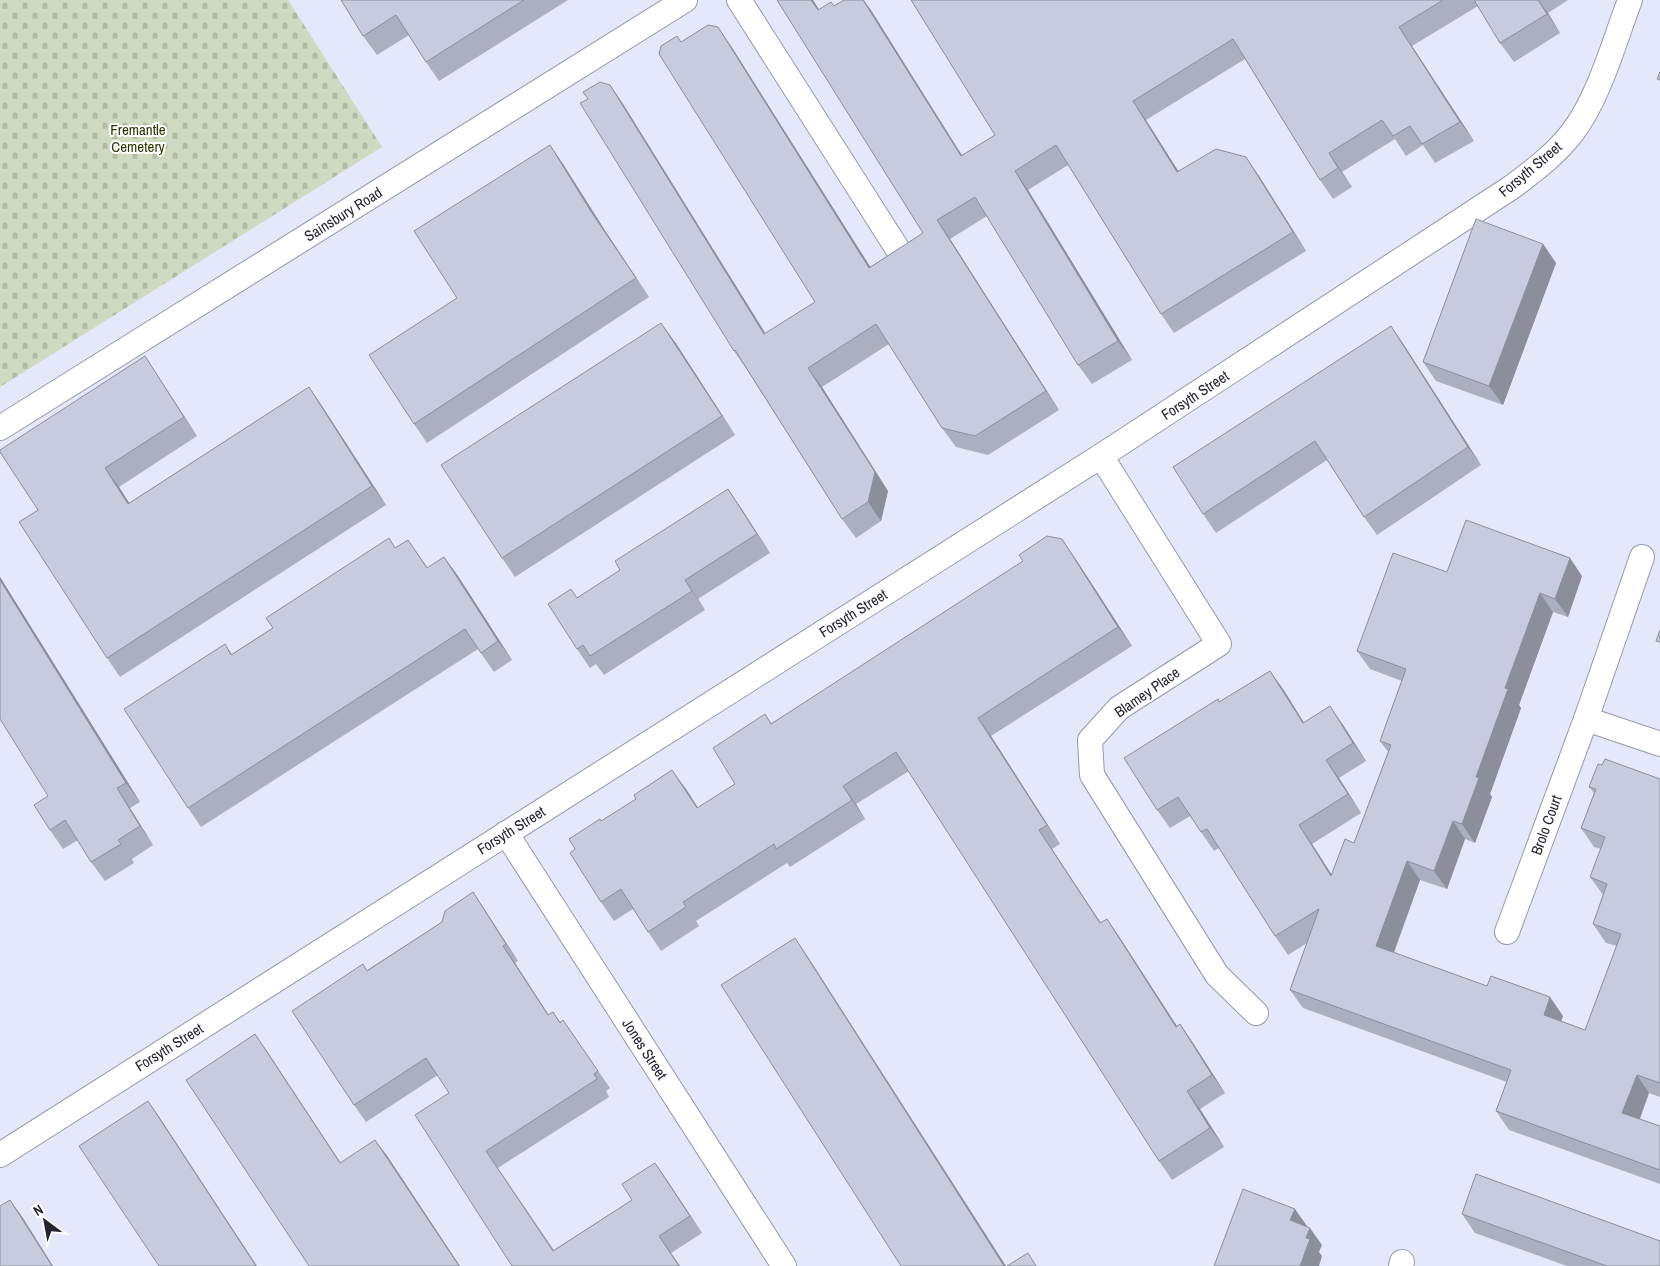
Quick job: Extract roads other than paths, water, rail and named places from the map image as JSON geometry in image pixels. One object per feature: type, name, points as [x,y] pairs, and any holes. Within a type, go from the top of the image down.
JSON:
[{"type":"street","name":"Sainsbury Road","points":[[0,428],[685,0]]},
{"type":"street","points":[[739,0],[902,256]]},
{"type":"street","name":"Forsyth Street","points":[[0,1155],[1101,456],[1512,187],[1550,157],[1572,133],[1586,110],[1601,77],[1630,0]]},
{"type":"street","name":"Blamey Place","points":[[1101,456],[1219,644],[1119,708],[1090,740],[1092,775],[1217,975],[1256,1013]]},
{"type":"street","name":"Brolo Court","points":[[1507,932],[1586,719],[1642,557]]},
{"type":"street","points":[[1586,719],[1660,744]]},
{"type":"street","name":"Jones Street","points":[[506,833],[784,1266]]},
{"type":"park label","name":"Fremantle Cemetery","points":[[138,138]]}]
